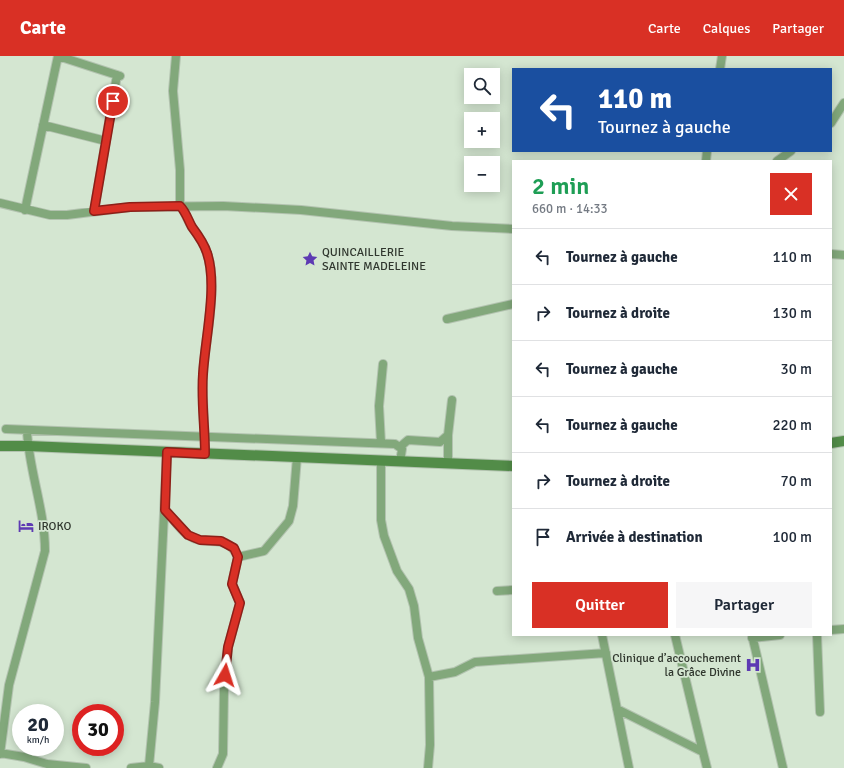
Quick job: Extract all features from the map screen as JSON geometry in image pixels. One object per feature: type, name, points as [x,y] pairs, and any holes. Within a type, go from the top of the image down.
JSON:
[{"type":"street","points":[[25,210],[58,56],[119,75],[94,211]]},
{"type":"street","points":[[176,56],[173,91],[180,170],[180,206],[186,212],[191,225],[200,238],[207,252],[211,265],[212,282],[203,379],[205,454]]},
{"type":"street","points":[[720,68],[722,56]]},
{"type":"street","points":[[832,121],[844,103]]},
{"type":"street","points":[[43,126],[106,141]]},
{"type":"street","points":[[778,160],[790,152]]},
{"type":"street","points":[[0,203],[50,215],[130,207],[223,206],[301,210],[452,226],[512,229]]},
{"type":"street","points":[[832,254],[844,254]]},
{"type":"street","points":[[447,319],[512,304]]},
{"type":"street","points":[[381,443],[379,406],[383,364]]},
{"type":"street","points":[[448,464],[448,435],[452,400]]},
{"type":"street","points":[[6,429],[28,431],[205,435],[381,443],[401,446]]},
{"type":"street","points":[[28,431],[28,446],[45,529],[45,551],[9,685],[0,753],[24,757],[47,764],[86,768]]},
{"type":"street","points":[[400,462],[401,446],[408,440],[440,442],[448,435]]},
{"type":"street","points":[[832,443],[844,441]]},
{"type":"street","points":[[0,446],[512,466]]},
{"type":"street","points":[[149,766],[155,702],[167,452]]},
{"type":"street","points":[[238,557],[264,551],[289,521],[293,506],[297,458]]},
{"type":"street","points":[[382,461],[381,520],[384,536],[397,571],[409,589],[414,606],[418,638],[428,677],[430,745],[428,768]]},
{"type":"street","points":[[165,510],[188,535],[200,540],[221,541],[234,548],[238,557],[232,584],[240,603],[228,647],[224,689],[223,754],[217,768]]},
{"type":"street","points":[[496,591],[512,590]]},
{"type":"street","points":[[832,630],[844,629]]},
{"type":"street","points":[[602,636],[629,768]]},
{"type":"street","points":[[675,636],[707,768]]},
{"type":"street","points":[[766,636],[752,637],[782,768]]},
{"type":"street","points":[[817,636],[820,712]]},
{"type":"street","points":[[428,677],[455,672],[475,662],[606,653]]},
{"type":"street","points":[[617,709],[703,752]]},
{"type":"street","points":[[131,768],[149,766],[159,768]]},
{"type":"place","name":"QUINCAILLERIE SAINTE MADELEINE","points":[[310,259]]},
{"type":"place","name":"IROKO","points":[[26,526]]},
{"type":"place","name":"Clinique d’accouchement la Grâce Divine","points":[[753,665]]},
{"type":"route","points":[[113,101],[94,211],[130,207],[180,206],[186,212],[191,225],[200,238],[207,252],[211,265],[212,282],[204,352],[203,379],[205,454],[167,452],[165,510],[188,535],[200,540],[221,541],[234,548],[238,557],[232,584],[240,603],[228,647],[225,675]]}]
